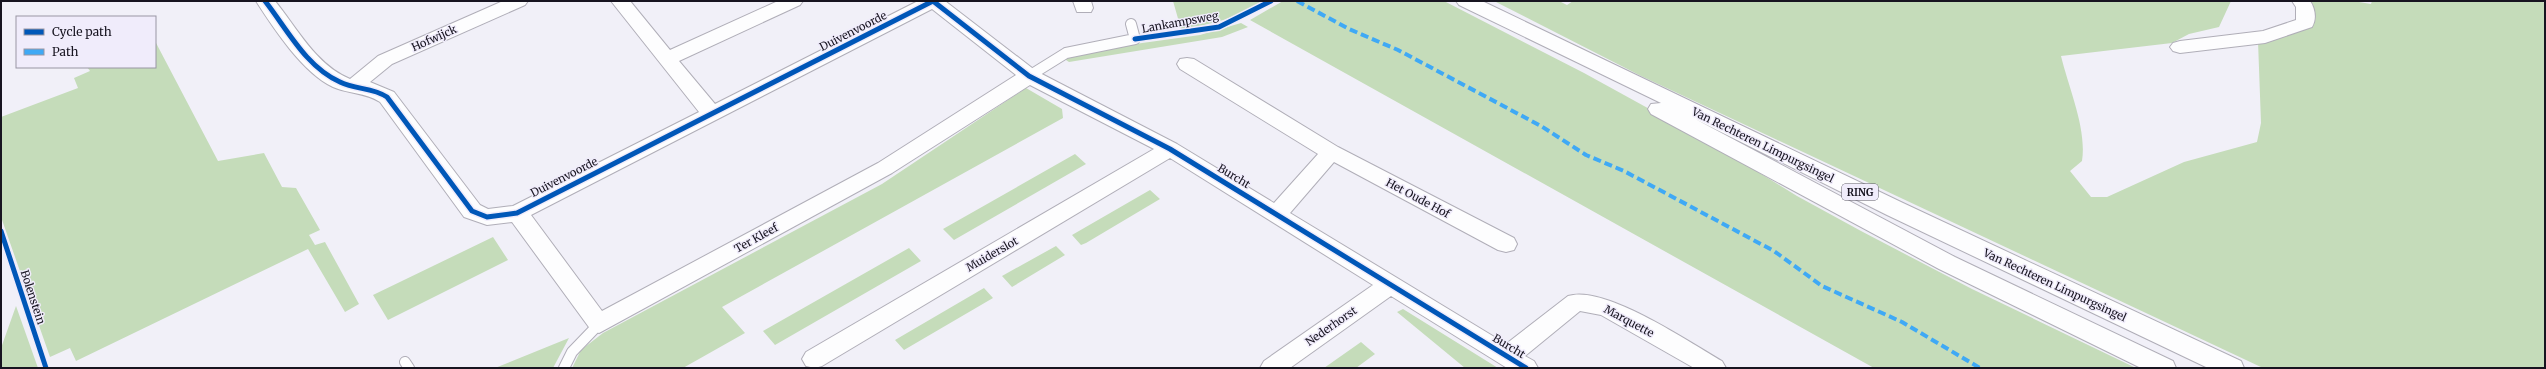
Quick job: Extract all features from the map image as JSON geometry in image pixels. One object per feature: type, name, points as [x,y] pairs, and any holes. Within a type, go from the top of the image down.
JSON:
[{"type":"main road","name":"Van Rechteren Limpurgsingel","points":[[1466,1],[1572,50],[1895,209],[2232,368]]},
{"type":"main road","name":"Van Rechteren Limpurgsingel","points":[[1490,13],[1578,66],[1800,186],[1947,263],[2164,368]]},
{"type":"street","name":"Duivenvoorde","points":[[265,1],[314,65],[341,83],[376,89],[387,97],[472,211],[487,217],[517,213],[933,1]]},
{"type":"street","name":"Hofwijck","points":[[355,85],[385,60],[519,1]]},
{"type":"street","points":[[620,1],[711,113]]},
{"type":"street","points":[[667,59],[794,1]]},
{"type":"street","name":"Burcht","points":[[933,1],[1029,76],[1170,149],[1391,284],[1516,363]]},
{"type":"street","points":[[2180,47],[2265,37],[2305,23],[2306,7],[2301,1]]},
{"type":"street","name":"Het Oude Hof","points":[[1187,64],[1331,152],[1506,244]]},
{"type":"street","name":"Ter Kleef","points":[[599,324],[885,168],[1029,76]]},
{"type":"street","name":"Muiderslot","points":[[814,359],[1170,149]]},
{"type":"street","points":[[1277,214],[1331,152]]},
{"type":"street","points":[[517,213],[599,324]]},
{"type":"street","name":"Nederhorst","points":[[1272,368],[1391,284]]},
{"type":"street","name":"Marquette","points":[[1516,363],[1576,302],[1606,307],[1714,368]]},
{"type":"lane","name":"Lankampsweg","points":[[1029,76],[1066,53],[1135,40],[1130,24]]},
{"type":"lane","points":[[564,368],[572,352],[599,324]]},
{"type":"green space","points":[[1173,1],[1262,1],[1243,12],[1223,20],[1181,29]]},
{"type":"green space","points":[[1283,1],[1444,1],[1584,73],[1704,139],[1797,196],[1861,231],[1972,289],[2136,368],[1874,368],[1250,20]]},
{"type":"green space","points":[[1494,1],[1559,1],[1567,5],[1573,1],[2231,1],[2219,27],[2189,34],[2172,43],[2061,56],[2080,122],[2082,136],[2082,161],[2070,171],[2091,197],[2107,197],[2184,162],[2257,142],[2261,123],[2258,41],[2304,25],[2296,1],[2353,1],[2371,4],[2372,1],[2540,1],[2545,3],[2545,368],[2263,368],[1641,76]]},
{"type":"green space","points":[[1241,23],[1248,27],[1222,37],[1069,62],[1063,58],[1106,48],[1200,35]]},
{"type":"green space","points":[[156,43],[218,161],[264,153],[282,187],[296,188],[320,230],[309,235],[315,245],[325,242],[359,304],[345,312],[308,249],[76,361],[70,348],[50,357],[1,217],[1,117],[78,88],[74,78],[90,71],[88,68],[156,68]]},
{"type":"green space","points":[[1026,88],[1062,109],[1063,118],[722,307],[745,333],[683,368],[572,368],[581,350],[603,333],[882,184]]},
{"type":"green space","points":[[1075,154],[1086,164],[954,240],[943,229]]},
{"type":"green space","points":[[1150,190],[1160,199],[1086,243],[1081,245],[1072,235]]},
{"type":"green space","points":[[493,237],[508,260],[388,320],[373,295]]},
{"type":"green space","points":[[1056,246],[1065,255],[1012,287],[1002,276]]},
{"type":"green space","points":[[909,248],[921,261],[775,345],[763,331]]},
{"type":"green space","points":[[984,288],[993,298],[904,350],[895,340]]},
{"type":"green space","points":[[16,306],[38,368],[1,368],[1,348]]},
{"type":"green space","points":[[1403,309],[1498,368],[1465,368],[1397,312]]},
{"type":"green space","points":[[569,338],[553,368],[495,368]]},
{"type":"green space","points":[[1361,342],[1375,354],[1356,368],[1324,368]]},
{"type":"marked path","points":[[1297,1],[1349,29],[1398,50],[1541,126],[1586,155],[1624,171],[1774,251],[1822,286],[1902,322],[1980,368]]},
{"type":"cycle path","points":[[265,1],[319,69],[341,83],[375,90],[387,97],[472,211],[487,217],[517,213],[933,1]]},
{"type":"cycle path","points":[[933,1],[1029,76],[1170,149],[1526,368]]},
{"type":"cycle path","points":[[1135,39],[1219,27],[1271,1]]},
{"type":"cycle path","name":"Bolenstein","points":[[1,231],[46,368]]}]
